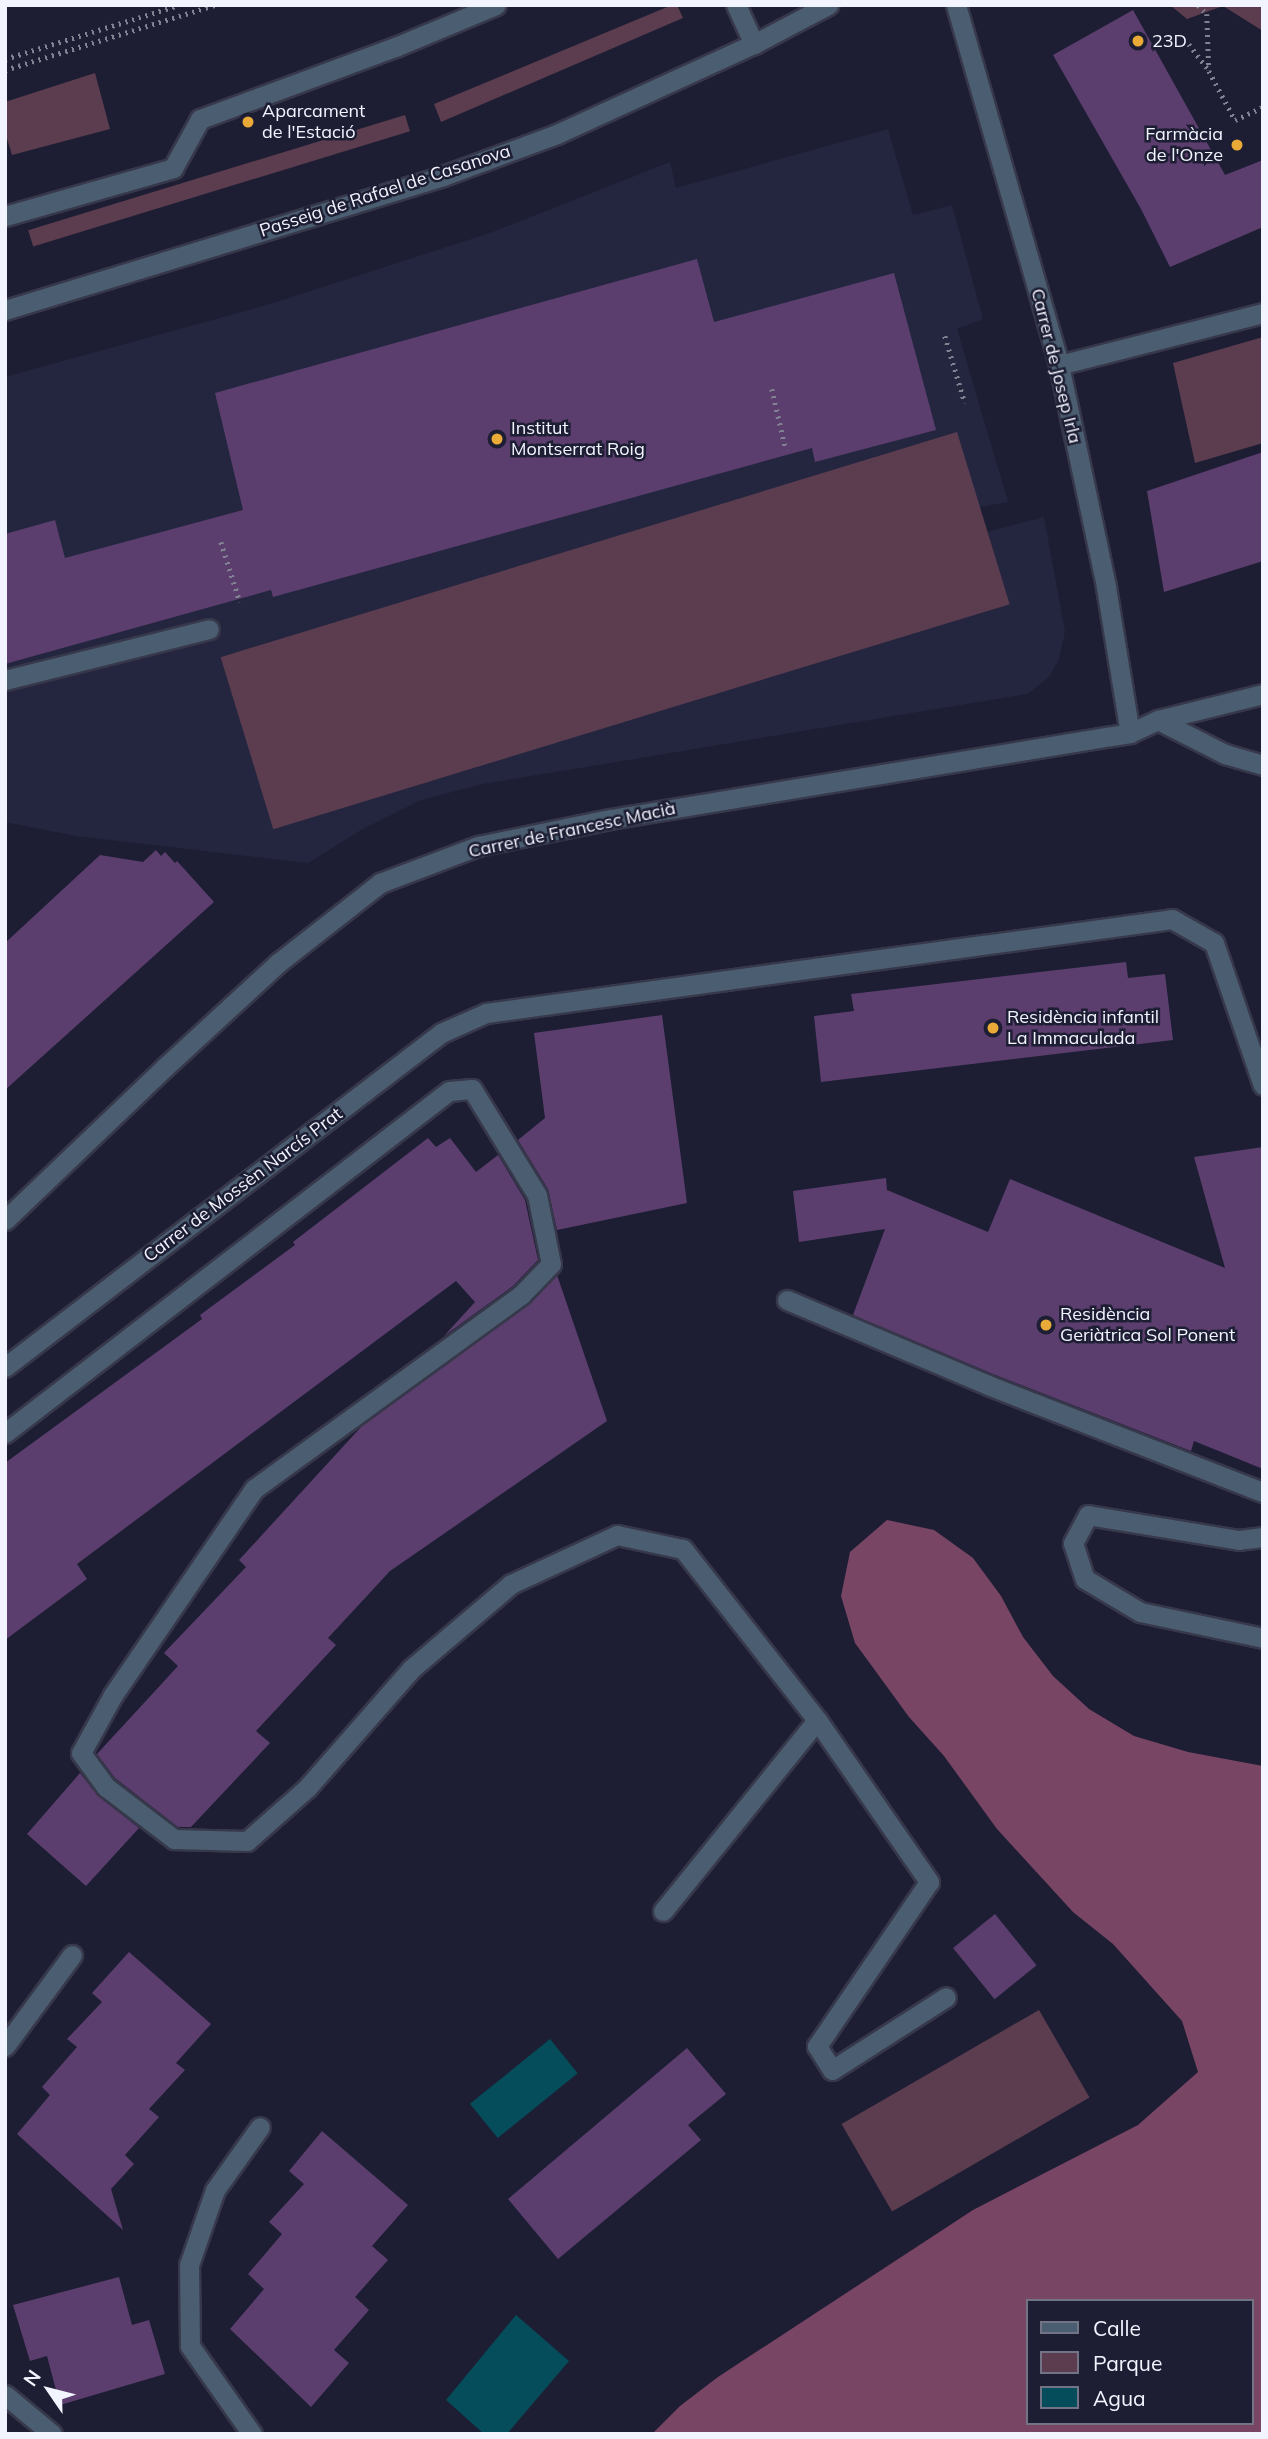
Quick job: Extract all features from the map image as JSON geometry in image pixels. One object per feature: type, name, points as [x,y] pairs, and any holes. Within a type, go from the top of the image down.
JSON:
[{"type":"street","points":[[5,216],[173,168],[200,120],[395,47],[496,5]]},
{"type":"street","points":[[736,5],[754,44]]},
{"type":"street","name":"Passeig de Rafael de Casanova","points":[[5,310],[443,176],[557,134],[754,44],[828,5]]},
{"type":"street","name":"Carrer de Josep Irla","points":[[956,5],[1059,365],[1106,587],[1130,733]]},
{"type":"street","points":[[1059,365],[1263,313]]},
{"type":"street","points":[[5,680],[209,629]]},
{"type":"street","name":"Carrer de Francesc Macià","points":[[5,1220],[278,963],[380,883],[478,846],[610,819],[1130,733],[1158,720],[1263,694]]},
{"type":"street","points":[[1158,720],[1225,754],[1263,765]]},
{"type":"street","name":"Carrer de Mossèn Narcís Prat","points":[[5,1367],[441,1033],[486,1013],[1172,919],[1214,943],[1263,1085]]},
{"type":"street","points":[[5,1433],[449,1091],[472,1089],[537,1195],[551,1264],[521,1295],[254,1489],[113,1695],[81,1753],[106,1787],[174,1839],[247,1841],[307,1788],[411,1669],[511,1584],[617,1535],[683,1549],[817,1720],[929,1882],[817,2046],[832,2070],[946,1997]]},
{"type":"street","points":[[787,1300],[988,1385],[1263,1492]]},
{"type":"street","points":[[1263,1536],[1239,1540],[1088,1515],[1073,1543],[1085,1579],[1140,1612],[1263,1637]]},
{"type":"street","points":[[663,1911],[817,1720]]},
{"type":"street","points":[[5,2046],[72,1955]]},
{"type":"street","points":[[252,2434],[190,2346],[189,2265],[215,2190],[260,2127]]},
{"type":"street","points":[[5,2395],[52,2434]]},
{"type":"path","points":[[5,59],[179,5]]},
{"type":"path","points":[[5,70],[215,5]]},
{"type":"path","points":[[1198,5],[1208,14],[1209,71]]},
{"type":"path","points":[[1189,44],[1209,71],[1235,120],[1263,107]]},
{"type":"path","points":[[945,336],[965,403]]},
{"type":"path","points":[[772,389],[786,450]]},
{"type":"path","points":[[221,542],[241,606]]},
{"type":"shaded area","name":"Institut Montserrat Roig","points":[[888,129],[913,215],[952,205],[983,319],[957,329],[1008,502],[980,507],[987,532],[1044,517],[1065,632],[1059,659],[1049,677],[1027,694],[483,784],[421,800],[361,830],[308,863],[76,836],[5,822],[5,377],[267,305],[490,233],[670,162],[676,188]]},
{"type":"shaded area","points":[[887,1520],[934,1530],[973,1558],[1001,1596],[1023,1637],[1053,1676],[1089,1709],[1134,1736],[1188,1752],[1263,1766],[1263,2434],[652,2434],[680,2406],[718,2377],[973,2210],[1138,2125],[1198,2072],[1182,2021],[1113,1944],[1073,1912],[997,1829],[944,1756],[909,1717],[855,1643],[841,1596],[850,1552]]},
{"type":"green space","points":[[677,5],[683,18],[441,122],[434,104]]},
{"type":"green space","points":[[1170,5],[1263,5],[1263,31],[1223,6],[1187,19]]},
{"type":"green space","points":[[95,73],[110,129],[12,155],[5,132],[5,102]]},
{"type":"green space","points":[[405,115],[410,131],[33,246],[28,230]]},
{"type":"green space","points":[[1263,337],[1263,443],[1195,463],[1173,363]]},
{"type":"green space","points":[[957,432],[1010,604],[273,829],[221,657]]},
{"type":"green space","points":[[1039,2010],[1090,2097],[892,2211],[842,2124]]},
{"type":"water","points":[[550,2039],[578,2073],[498,2138],[470,2104]]},
{"type":"water","points":[[516,2315],[569,2361],[507,2434],[484,2434],[446,2400]]},
{"type":"building","points":[[1133,10],[1225,175],[1263,160],[1263,227],[1170,267],[1141,209],[1053,55]]},
{"type":"building","points":[[697,259],[714,322],[894,273],[936,430],[815,462],[812,448],[273,597],[271,590],[5,664],[5,534],[55,520],[65,558],[243,510],[215,393]]},
{"type":"building","points":[[1263,452],[1263,561],[1164,592],[1147,491]]},
{"type":"building","points":[[156,850],[161,856],[165,852],[175,863],[177,861],[214,902],[5,1090],[5,943],[100,855],[143,862]]},
{"type":"building","name":"Residència infantil La Immaculada","points":[[1126,962],[1128,978],[1165,974],[1173,1040],[821,1082],[814,1016],[854,1011],[851,994]]},
{"type":"building","points":[[662,1015],[687,1203],[557,1230],[548,1189],[518,1140],[545,1118],[534,1033]]},
{"type":"building","points":[[428,1138],[436,1147],[450,1138],[476,1172],[498,1155],[525,1200],[538,1260],[513,1286],[444,1336],[475,1302],[456,1281],[77,1564],[87,1579],[5,1640],[5,1463],[202,1319],[200,1315],[295,1245],[293,1242]]},
{"type":"building","name":"Residència Geriàtrica Sol Ponent","points":[[1263,1147],[1263,1469],[1194,1441],[1191,1451],[993,1374],[853,1315],[885,1229],[799,1242],[793,1191],[886,1178],[887,1190],[988,1232],[1010,1179],[1225,1268],[1194,1157]]},
{"type":"building","points":[[557,1275],[607,1421],[390,1571],[328,1638],[336,1645],[256,1731],[270,1743],[191,1827],[178,1827],[115,1778],[97,1754],[178,1666],[164,1653],[246,1567],[239,1560],[361,1427],[528,1305]]},
{"type":"building","points":[[80,1773],[98,1796],[139,1828],[86,1886],[27,1834]]},
{"type":"building","points":[[995,1914],[1037,1965],[995,1999],[953,1948]]},
{"type":"building","points":[[129,1952],[211,2024],[176,2063],[185,2070],[149,2109],[159,2117],[125,2155],[134,2164],[111,2189],[123,2230],[17,2134],[50,2095],[42,2087],[77,2047],[67,2039],[102,2002],[92,1993]]},
{"type":"building","points":[[687,2048],[726,2094],[688,2125],[701,2140],[558,2259],[508,2199]]},
{"type":"building","points":[[322,2131],[408,2205],[372,2246],[388,2260],[355,2297],[369,2310],[334,2350],[349,2363],[311,2407],[230,2329],[264,2289],[248,2274],[282,2234],[269,2222],[304,2184],[289,2171]]},
{"type":"building","points":[[119,2277],[132,2325],[149,2320],[165,2374],[60,2405],[47,2356],[30,2361],[13,2305]]},
{"type":"place","name":"23D","points":[[1138,41]]},
{"type":"place","name":"Aparcament de l'Estació","points":[[248,122]]},
{"type":"place","name":"Farmàcia de l'Onze","points":[[1237,145]]},
{"type":"place","name":"Institut Montserrat Roig","points":[[497,439]]},
{"type":"place","name":"Residència infantil La Immaculada","points":[[993,1028]]},
{"type":"place","name":"Residència Geriàtrica Sol Ponent","points":[[1046,1325]]}]
